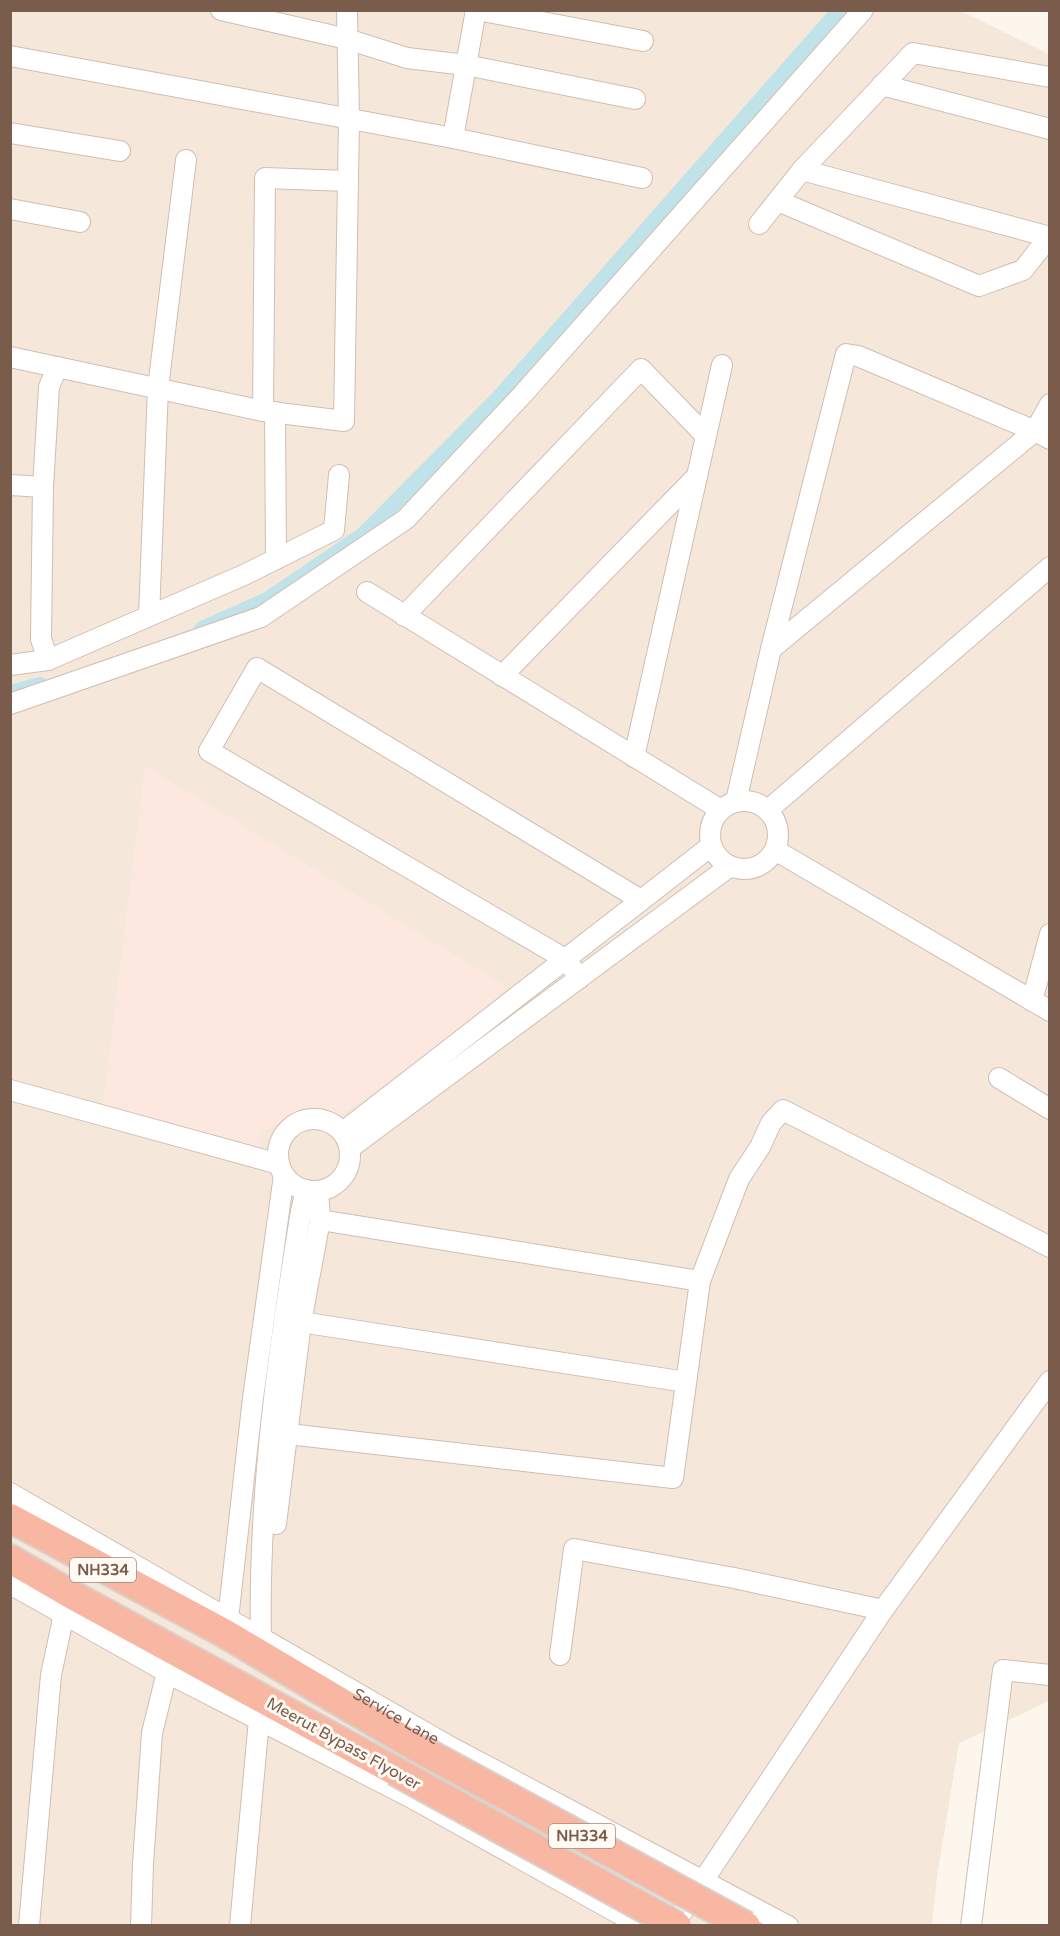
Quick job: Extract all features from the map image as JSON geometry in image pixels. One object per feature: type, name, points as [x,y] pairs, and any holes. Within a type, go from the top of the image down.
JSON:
[{"type":"highway","name":"NH334","points":[[10,1518],[258,1644]]},
{"type":"highway","name":"Meerut Bypass Flyover","points":[[10,1559],[217,1686],[395,1771],[675,1926]]},
{"type":"highway","name":"Meerut Bypass Flyover","points":[[258,1644],[418,1748],[746,1926]]},
{"type":"street","points":[[221,10],[347,39],[407,58],[466,66],[635,99]]},
{"type":"street","points":[[10,357],[269,412],[344,421],[349,119],[346,10]]},
{"type":"street","points":[[453,138],[476,10],[642,41]]},
{"type":"street","points":[[10,704],[261,617],[406,519],[523,394],[863,10]]},
{"type":"street","points":[[759,224],[802,170],[913,53],[1050,77]]},
{"type":"street","points":[[10,56],[453,138],[642,178]]},
{"type":"street","points":[[882,85],[1050,129]]},
{"type":"street","points":[[10,133],[120,152]]},
{"type":"street","points":[[149,616],[158,388],[186,160]]},
{"type":"street","points":[[778,201],[980,286],[1023,270],[1049,237],[802,170]]},
{"type":"street","points":[[276,559],[269,412],[265,178],[348,181]]},
{"type":"street","points":[[10,209],[80,222]]},
{"type":"street","points":[[367,592],[634,757],[728,806],[747,801],[768,810],[778,829],[778,840],[769,859],[761,866],[751,869],[740,870],[729,867],[715,854],[709,835],[711,823],[728,806],[771,649],[846,354],[858,356],[1042,435]]},
{"type":"street","points":[[634,757],[722,366]]},
{"type":"street","points":[[48,660],[40,639],[43,487],[49,387],[57,367]]},
{"type":"street","points":[[404,616],[641,369],[706,436]]},
{"type":"street","points":[[771,649],[1042,435],[1050,404]]},
{"type":"street","points":[[10,665],[48,660],[276,559],[334,530],[339,476]]},
{"type":"street","points":[[502,676],[697,476]]},
{"type":"street","points":[[10,485],[43,487]]},
{"type":"street","points":[[768,810],[1046,575]]},
{"type":"street","points":[[580,978],[565,959],[209,751],[257,668],[641,900]]},
{"type":"street","points":[[346,1140],[443,1054],[711,846]]},
{"type":"street","points":[[775,849],[1050,1011]]},
{"type":"street","points":[[346,1140],[455,1070],[729,867]]},
{"type":"street","points":[[676,873],[693,894]]},
{"type":"street","points":[[1032,1001],[1050,934]]},
{"type":"street","points":[[510,1002],[523,1020]]},
{"type":"street","points":[[443,1054],[455,1070]]},
{"type":"street","points":[[999,1078],[1050,1109]]},
{"type":"street","points":[[10,1090],[282,1169],[290,1182],[312,1190],[329,1188],[339,1181],[346,1171],[350,1160],[346,1140],[330,1122],[310,1119],[298,1122],[288,1129],[281,1140],[278,1151],[282,1169],[271,1336],[274,1401],[279,1433]]},
{"type":"street","points":[[279,1433],[673,1478],[700,1281],[739,1179],[760,1147],[771,1123],[783,1110],[1050,1247]]},
{"type":"street","points":[[258,1644],[260,1580],[279,1433],[320,1220],[312,1190]]},
{"type":"street","points":[[10,1493],[226,1626],[253,1398],[271,1336],[301,1210],[312,1190]]},
{"type":"street","points":[[320,1220],[700,1281]]},
{"type":"street","points":[[302,1322],[686,1382]]},
{"type":"street","points":[[675,1926],[883,1610],[1048,1385]]},
{"type":"street","points":[[253,1398],[274,1401]]},
{"type":"street","points":[[560,1655],[574,1549],[734,1578],[883,1610]]},
{"type":"street","points":[[14,1590],[64,1614],[167,1672],[217,1686],[259,1720],[410,1797],[641,1926]]},
{"type":"street","points":[[29,1926],[51,1675],[64,1614]]},
{"type":"street","name":"Service Lane","points":[[258,1644],[788,1926]]},
{"type":"street","points":[[971,1926],[1003,1670],[1050,1675]]},
{"type":"street","points":[[141,1926],[152,1733],[167,1672]]},
{"type":"street","points":[[240,1926],[259,1720]]},
{"type":"shaded area","points":[[959,10],[1049,54],[1049,1701],[959,1743],[937,1877],[932,1925],[11,1926],[11,11]]},
{"type":"shaded area","points":[[145,766],[505,986],[488,1012],[330,1122],[320,1119],[288,1119],[262,1131],[256,1160],[101,1119]]},
{"type":"waterway","points":[[202,629],[267,600],[363,535],[497,400],[840,10]]},
{"type":"waterway","points":[[10,693],[40,685]]}]
